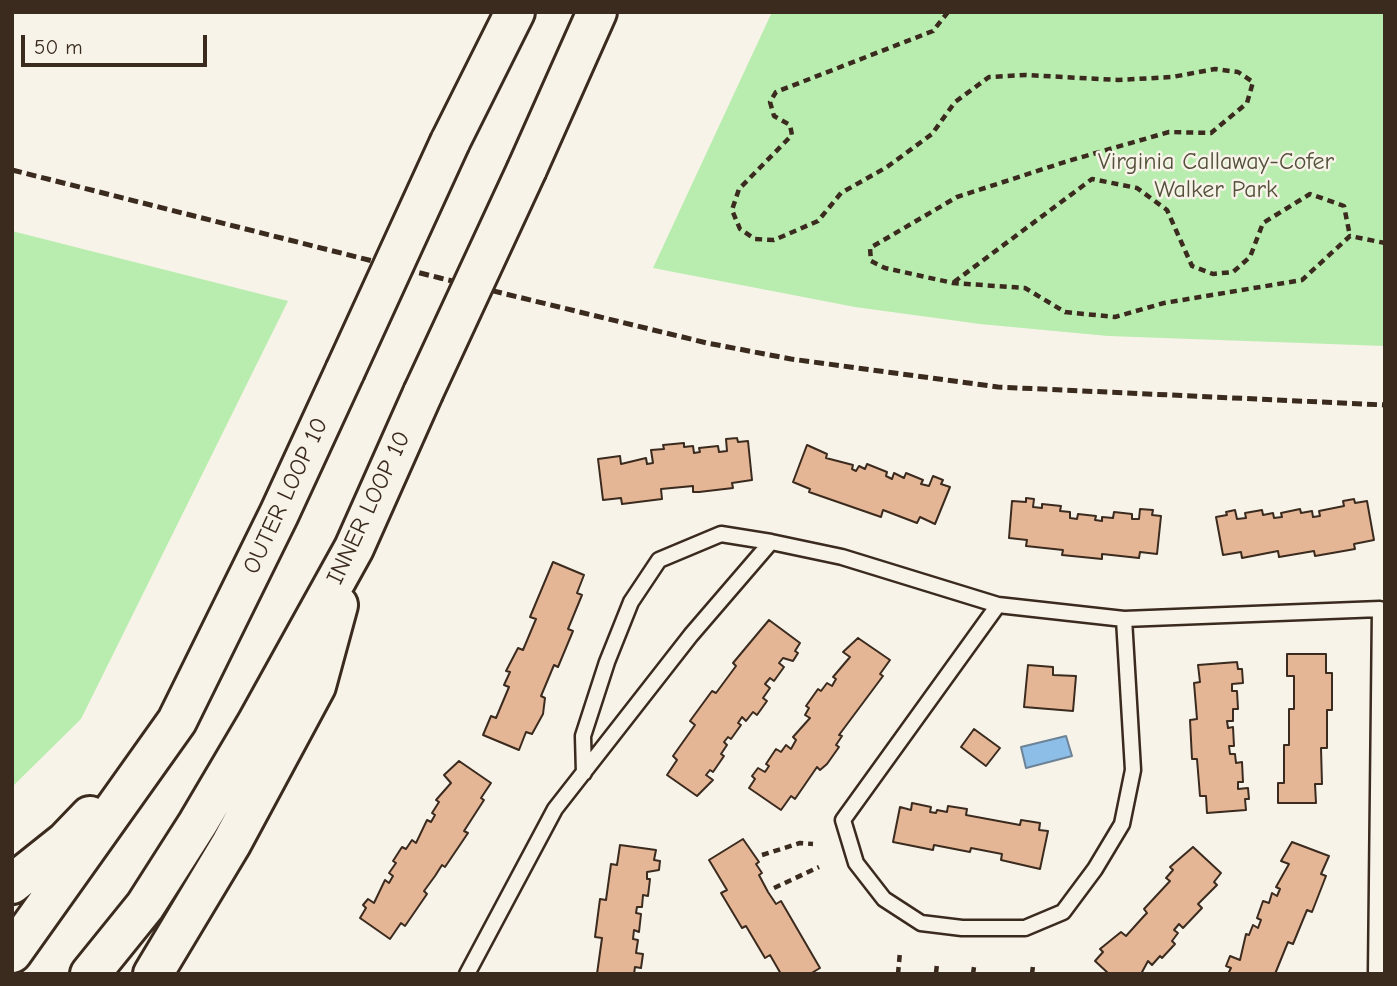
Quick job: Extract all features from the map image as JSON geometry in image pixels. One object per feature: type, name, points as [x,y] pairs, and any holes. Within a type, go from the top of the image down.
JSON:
[{"type":"highway","name":"OUTER LOOP 10","points":[[12,953],[177,721],[279,514],[450,142],[515,12]]},
{"type":"highway","name":"INNER LOOP 10","points":[[90,974],[145,905],[198,823],[354,548],[597,12]]},
{"type":"highway","points":[[153,974],[231,844],[316,686],[354,548]]},
{"type":"highway","points":[[12,884],[66,841],[177,721]]},
{"type":"lane","points":[[584,773],[583,736],[631,602],[659,559],[721,534],[842,557],[998,605],[1124,619],[1382,608],[1376,974]]},
{"type":"lane","points":[[467,974],[555,809],[691,635],[771,542]]},
{"type":"lane","points":[[998,605],[843,820],[856,863],[884,899],[921,923],[962,928],[1025,928],[1063,912],[1095,869],[1122,824],[1133,769],[1124,619]]},
{"type":"path","points":[[948,12],[933,31],[776,92],[770,102],[774,116],[790,125],[792,135],[739,189],[732,210],[740,229],[755,239],[774,240],[818,221],[841,193],[887,167],[932,134],[955,102],[989,77],[1026,75],[1118,80],[1172,77],[1214,69],[1237,72],[1253,82],[1247,103],[1211,133],[1169,132],[957,197],[870,248],[871,261],[885,268],[953,283],[1025,288],[1065,312],[1115,317],[1164,303],[1302,280],[1350,236]]},
{"type":"path","points":[[953,283],[1092,179],[1137,188],[1167,210],[1192,266],[1213,274],[1233,272],[1250,257],[1263,223],[1310,194],[1344,206],[1350,236]]},
{"type":"path","points":[[1350,236],[1385,243]]},
{"type":"path","points":[[762,855],[800,843],[813,844]]},
{"type":"path","points":[[774,888],[818,867]]},
{"type":"path","points":[[898,974],[900,952]]},
{"type":"path","points":[[936,973],[937,964]]},
{"type":"path","points":[[1032,974],[1033,966]]},
{"type":"green space","name":"Virginia Callaway-Cofer Walker Park","points":[[772,12],[1385,12],[1385,346],[1108,336],[980,324],[855,307],[653,268]]},
{"type":"green space","points":[[12,231],[288,301],[81,719],[12,787]]},
{"type":"water","points":[[1066,736],[1072,756],[1026,768],[1021,747]]},
{"type":"building","points":[[737,438],[738,442],[748,441],[752,480],[732,483],[733,488],[699,492],[693,492],[693,486],[661,489],[662,499],[622,504],[621,498],[603,500],[598,459],[620,456],[621,464],[646,458],[647,464],[653,463],[651,450],[664,449],[663,445],[684,443],[684,447],[693,446],[694,453],[700,452],[699,448],[718,446],[719,452],[727,451],[726,439]]},
{"type":"building","points":[[807,445],[827,454],[826,458],[853,465],[852,469],[856,471],[859,466],[865,469],[867,464],[887,472],[886,476],[892,479],[894,473],[904,478],[906,473],[923,480],[921,484],[929,486],[933,476],[943,480],[941,484],[950,487],[935,524],[920,517],[917,523],[883,510],[881,517],[809,492],[810,489],[793,482]]},
{"type":"building","points":[[1026,498],[1034,499],[1033,507],[1042,508],[1042,504],[1061,506],[1060,511],[1070,512],[1070,518],[1077,519],[1078,514],[1096,516],[1095,520],[1102,521],[1102,517],[1113,518],[1114,512],[1132,514],[1132,519],[1139,519],[1140,509],[1153,510],[1152,515],[1161,516],[1157,554],[1140,552],[1139,558],[1102,554],[1102,559],[1062,555],[1063,550],[1026,546],[1027,540],[1009,538],[1012,501],[1026,502]]},
{"type":"building","points":[[1354,499],[1355,503],[1367,501],[1374,540],[1354,544],[1355,549],[1315,556],[1314,551],[1279,557],[1278,551],[1242,558],[1241,552],[1223,555],[1216,517],[1227,515],[1226,512],[1235,510],[1237,519],[1246,518],[1245,513],[1262,510],[1263,515],[1273,513],[1274,518],[1282,517],[1281,513],[1300,509],[1301,513],[1312,511],[1313,517],[1320,516],[1319,511],[1344,506],[1343,501]]},
{"type":"building","points":[[553,562],[584,575],[577,593],[582,595],[568,629],[573,631],[558,667],[554,665],[541,696],[545,698],[543,714],[532,734],[526,732],[519,750],[483,735],[491,716],[496,718],[509,687],[504,685],[510,672],[506,671],[518,648],[523,650],[536,619],[530,617]]},
{"type":"building","points":[[769,620],[800,643],[795,651],[798,653],[793,661],[783,658],[779,663],[784,667],[774,681],[770,678],[765,684],[770,688],[763,698],[767,701],[757,715],[753,712],[746,721],[742,717],[738,723],[741,725],[731,739],[728,737],[724,742],[727,745],[721,754],[724,756],[713,772],[710,770],[706,775],[713,780],[697,796],[667,775],[677,760],[673,756],[695,725],[690,721],[712,691],[716,693],[736,666],[733,663]]},
{"type":"building","points":[[858,638],[890,660],[880,674],[883,676],[839,735],[842,736],[836,745],[839,747],[827,764],[820,770],[817,767],[795,799],[791,796],[781,810],[749,788],[755,779],[752,776],[758,768],[765,772],[769,766],[766,764],[776,749],[781,752],[786,745],[791,749],[796,740],[793,737],[810,718],[805,715],[809,708],[806,706],[818,689],[821,691],[827,683],[832,686],[836,679],[833,677],[850,657],[843,652]]},
{"type":"building","points":[[1287,654],[1326,654],[1326,673],[1332,673],[1332,710],[1327,710],[1327,748],[1321,748],[1322,784],[1315,784],[1316,803],[1278,803],[1278,783],[1284,783],[1284,745],[1289,745],[1289,709],[1294,709],[1294,676],[1287,676]]},
{"type":"building","points":[[1237,662],[1238,669],[1242,669],[1243,683],[1232,684],[1232,691],[1237,691],[1238,709],[1233,709],[1233,721],[1227,721],[1228,728],[1233,727],[1234,746],[1229,746],[1230,754],[1235,754],[1236,763],[1242,762],[1243,782],[1238,782],[1238,789],[1248,788],[1249,799],[1245,799],[1246,810],[1207,813],[1206,796],[1200,796],[1197,759],[1192,759],[1190,720],[1197,719],[1194,683],[1200,682],[1198,665]]},
{"type":"building","points":[[1028,665],[1053,667],[1053,675],[1076,676],[1073,711],[1024,707]]},
{"type":"building","points":[[974,729],[1000,748],[986,766],[961,747]]},
{"type":"building","points":[[459,761],[491,783],[481,798],[484,800],[464,831],[468,833],[445,867],[442,865],[424,891],[427,894],[405,926],[401,923],[390,939],[360,918],[366,908],[363,905],[368,899],[374,903],[385,880],[389,883],[393,876],[389,873],[402,847],[406,849],[412,840],[416,843],[427,820],[431,822],[435,815],[432,813],[439,802],[436,800],[451,783],[444,775]]},
{"type":"building","points":[[912,803],[931,807],[930,812],[936,813],[937,810],[947,812],[948,806],[967,809],[966,815],[1020,825],[1021,820],[1040,823],[1039,830],[1048,831],[1040,869],[1001,860],[1002,854],[971,848],[970,852],[934,845],[933,850],[893,842],[900,807],[911,810]]},
{"type":"building","points":[[743,839],[759,862],[756,864],[762,873],[759,875],[768,892],[776,904],[781,901],[820,968],[810,974],[781,974],[770,955],[765,958],[746,926],[742,928],[721,893],[727,890],[709,860]]},
{"type":"building","points":[[1292,842],[1329,856],[1321,874],[1326,876],[1312,912],[1307,910],[1293,944],[1288,942],[1275,974],[1228,974],[1231,968],[1226,966],[1230,956],[1240,960],[1246,934],[1249,935],[1253,925],[1258,928],[1261,920],[1257,918],[1263,901],[1269,903],[1272,893],[1277,896],[1280,889],[1276,887],[1289,864],[1281,861]]},
{"type":"building","points":[[620,845],[656,850],[654,860],[660,861],[659,870],[647,872],[647,879],[650,879],[648,896],[643,895],[642,907],[637,907],[636,913],[641,914],[639,932],[634,930],[633,939],[638,940],[636,953],[643,954],[641,968],[635,967],[634,974],[597,974],[602,938],[595,937],[600,899],[606,900],[611,864],[617,865]]},
{"type":"building","points":[[1193,847],[1221,873],[1214,882],[1217,885],[1198,904],[1202,908],[1183,928],[1179,924],[1174,930],[1178,933],[1172,941],[1175,944],[1152,965],[1148,961],[1141,974],[1109,974],[1095,961],[1103,952],[1100,949],[1121,932],[1126,936],[1147,913],[1144,909],[1170,881],[1166,878],[1173,870],[1170,867]]},
{"type":"railway","points":[[12,170],[707,343],[791,359],[998,387],[1385,405]]}]
